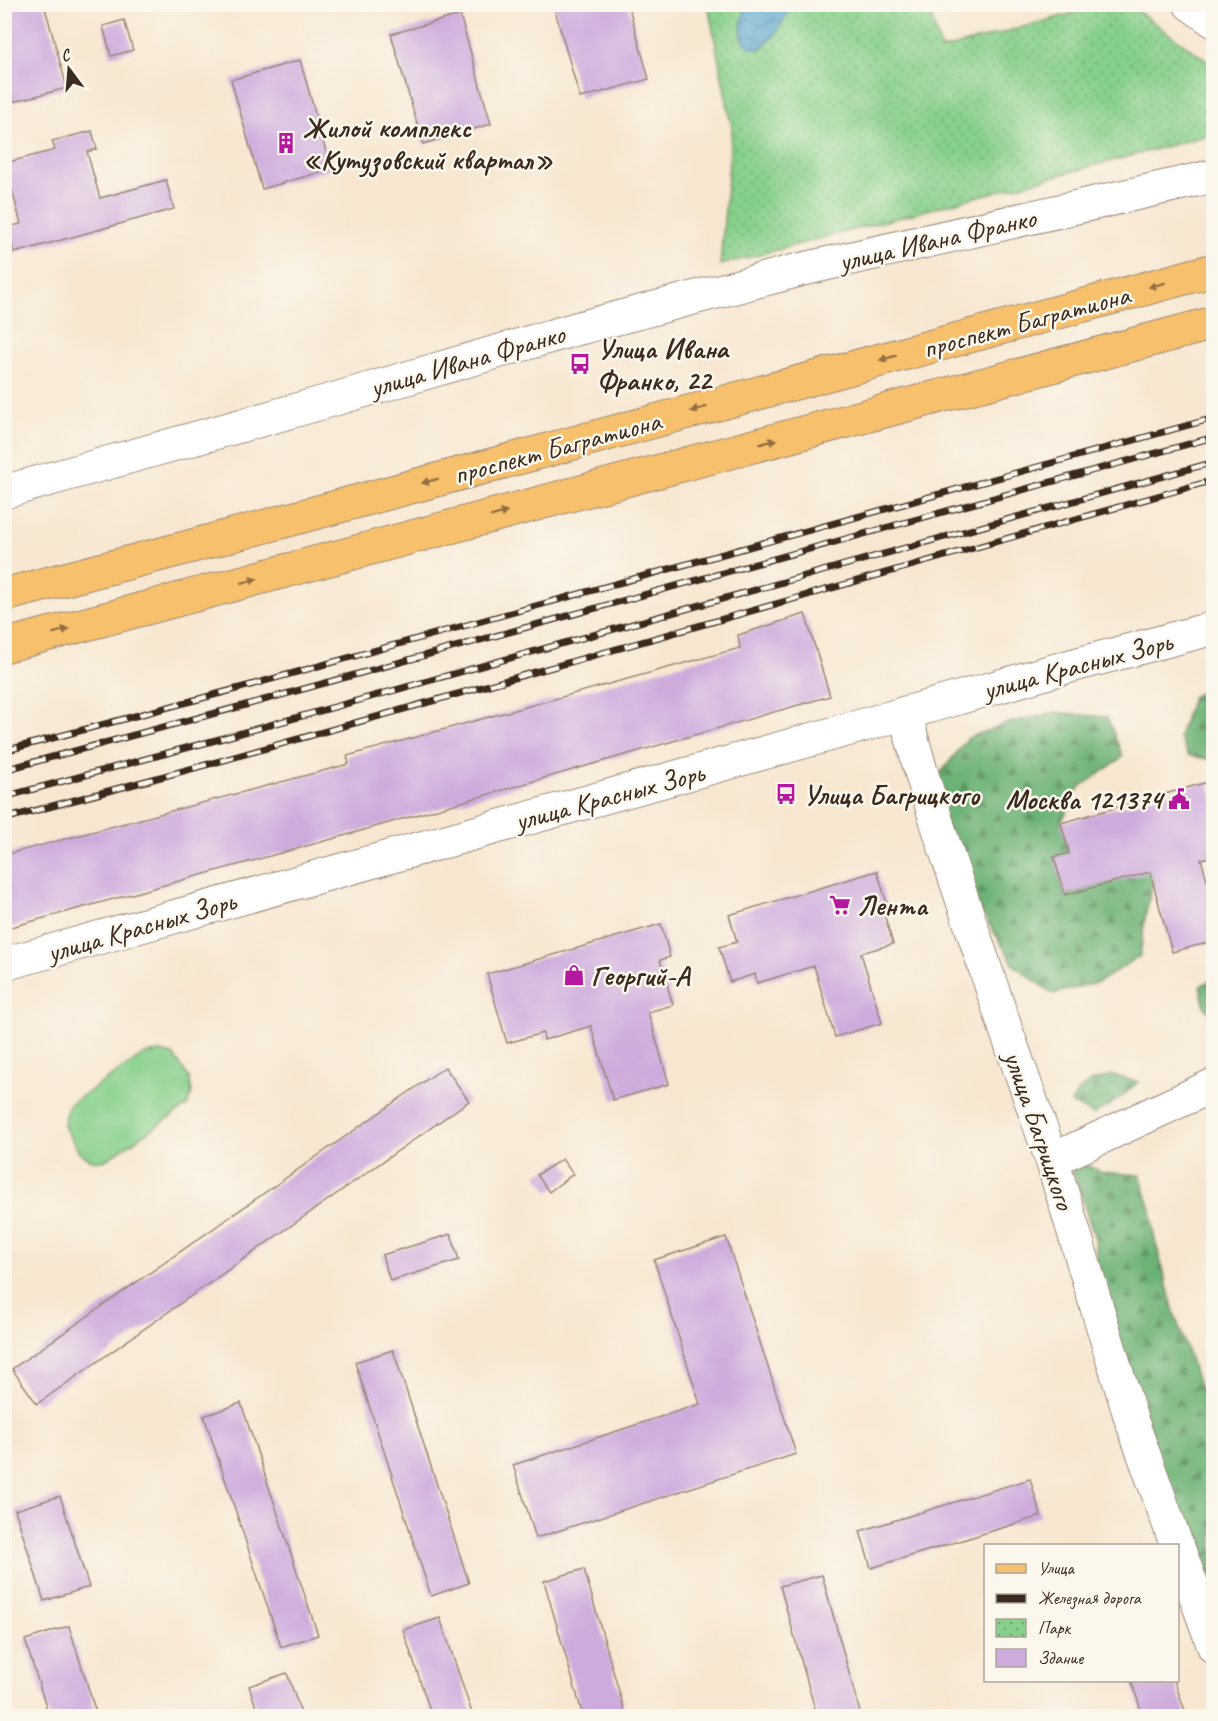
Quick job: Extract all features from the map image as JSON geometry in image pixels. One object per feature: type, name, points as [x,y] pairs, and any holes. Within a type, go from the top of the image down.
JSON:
[{"type":"main road","name":"проспект Багратиона","points":[[4,595],[1214,270]]},
{"type":"main road","name":"проспект Багратиона","points":[[4,646],[1214,323]]},
{"type":"street","points":[[1190,4],[1214,21]]},
{"type":"street","name":"улица Ивана Франко","points":[[4,492],[572,330],[788,273],[1214,176]]},
{"type":"street","name":"улица Красных Зорь","points":[[4,963],[1214,628]]},
{"type":"street","name":"улица Багрицкого","points":[[905,713],[944,845],[1052,1160],[1131,1419],[1176,1544]]},
{"type":"street","points":[[1052,1160],[1214,1085]]},
{"type":"street","name":"улица Багрицкого","points":[[1179,1551],[1214,1647]]},
{"type":"green space","points":[[708,5],[928,5],[941,50],[1102,5],[1129,5],[1213,65],[1213,134],[720,265],[732,128]]},
{"type":"green space","points":[[1213,686],[1213,760],[1188,755],[1179,737],[1192,697]]},
{"type":"green space","points":[[1054,712],[1107,717],[1123,757],[1079,788],[1061,823],[1069,853],[1054,857],[1065,895],[1150,871],[1153,882],[1140,956],[1099,982],[1053,994],[1014,965],[970,893],[932,784],[968,738],[1008,723]]},
{"type":"green space","points":[[1213,979],[1213,1016],[1205,1008],[1200,986]]},
{"type":"green space","points":[[160,1052],[173,1055],[189,1077],[192,1093],[187,1106],[104,1161],[91,1160],[80,1153],[64,1126],[69,1105],[145,1054]]},
{"type":"green space","points":[[1113,1075],[1138,1082],[1119,1099],[1093,1115],[1071,1103],[1088,1083]]},
{"type":"green space","points":[[1074,1160],[1102,1172],[1140,1175],[1151,1210],[1154,1236],[1174,1312],[1213,1426],[1213,1619],[1100,1297],[1095,1239],[1073,1172]]},
{"type":"water","points":[[747,5],[793,5],[775,35],[760,49],[750,47],[742,38],[741,27]]},
{"type":"building","points":[[16,4],[44,4],[67,88],[4,104],[4,8]]},
{"type":"building","points":[[553,4],[628,4],[649,79],[580,98]]},
{"type":"building","points":[[460,15],[491,124],[423,144],[391,34]]},
{"type":"building","points":[[124,20],[133,50],[111,56],[103,26]]},
{"type":"building","name":"Жилой комплекс «Кутузовский квартал»","points":[[300,60],[331,169],[262,189],[231,80]]},
{"type":"building","points":[[92,131],[97,149],[87,152],[100,198],[166,180],[174,209],[14,253],[7,227],[21,224],[5,163],[55,150],[52,141]]},
{"type":"building","points":[[805,614],[830,696],[343,836],[4,929],[4,855],[349,764],[347,756],[740,648],[738,635]]},
{"type":"building","points":[[1208,782],[1214,801],[1214,856],[1201,859],[1214,904],[1214,941],[1172,952],[1150,872],[1065,895],[1054,857],[1069,853],[1061,823]]},
{"type":"building","points":[[877,871],[887,903],[881,904],[893,944],[861,953],[882,1023],[835,1037],[814,966],[757,983],[755,974],[730,982],[719,947],[737,942],[729,915]]},
{"type":"building","points":[[661,924],[670,957],[660,960],[673,1005],[648,1012],[669,1084],[613,1100],[591,1026],[544,1040],[543,1033],[507,1043],[487,974]]},
{"type":"building","points":[[445,1067],[469,1101],[37,1404],[12,1369]]},
{"type":"building","points":[[562,1159],[573,1174],[549,1192],[537,1175]]},
{"type":"building","points":[[451,1234],[459,1260],[390,1281],[382,1255]]},
{"type":"building","points":[[726,1237],[796,1454],[536,1538],[513,1465],[700,1404],[654,1260]]},
{"type":"building","points":[[393,1350],[469,1583],[431,1596],[355,1362]]},
{"type":"building","points":[[241,1403],[318,1635],[281,1647],[204,1416]]},
{"type":"building","points":[[1030,1479],[1041,1516],[871,1568],[860,1531]]},
{"type":"building","points":[[60,1496],[89,1587],[44,1601],[15,1510]]},
{"type":"building","points":[[584,1569],[626,1716],[583,1716],[544,1581]]},
{"type":"building","points":[[822,1575],[861,1716],[817,1716],[780,1586]]},
{"type":"building","points":[[440,1618],[473,1716],[432,1716],[403,1630]]},
{"type":"building","points":[[69,1626],[97,1716],[49,1716],[25,1640]]},
{"type":"building","points":[[287,1673],[302,1716],[259,1716],[249,1686]]},
{"type":"building","points":[[1132,1682],[1175,1682],[1187,1716],[1143,1716]]},
{"type":"railway","points":[[4,751],[1214,418]]},
{"type":"railway","points":[[4,770],[1214,437]]},
{"type":"railway","points":[[4,797],[1214,462]]},
{"type":"railway","points":[[4,819],[224,760],[1214,480]]},
{"type":"place","name":"Жилой комплекс «Кутузовский квартал»","points":[[286,143]]},
{"type":"place","name":"Улица Ивана Франко, 22","points":[[580,364]]},
{"type":"place","name":"Улица Багрицкого","points":[[786,794]]},
{"type":"place","name":"Москва 121374","points":[[1179,799]]},
{"type":"place","name":"Лента","points":[[840,905]]},
{"type":"place","name":"Георгий-А","points":[[574,975]]}]
